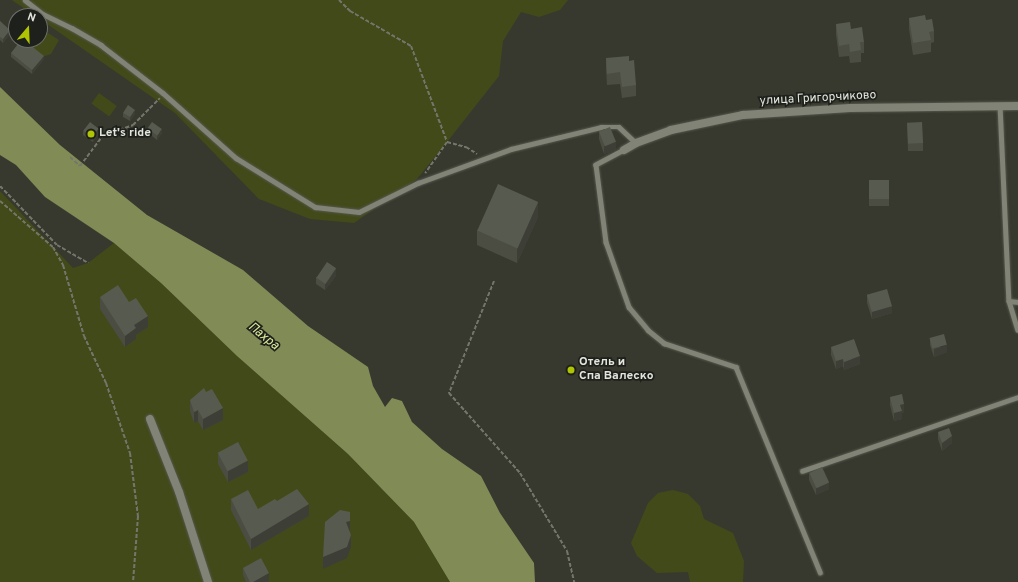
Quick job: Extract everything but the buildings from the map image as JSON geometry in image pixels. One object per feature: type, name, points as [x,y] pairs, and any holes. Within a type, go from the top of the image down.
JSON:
[{"type":"street","name":"улица Григорчиково","points":[[624,150],[636,143],[671,130],[743,116],[850,108],[1000,105],[1018,106]]},
{"type":"street","points":[[150,419],[179,492],[208,582]]},
{"type":"lane","points":[[25,0],[43,14],[72,28],[101,45],[163,93],[236,158],[315,207],[359,212],[418,183],[485,158],[511,149],[601,127],[619,127],[636,143]]},
{"type":"lane","points":[[1000,105],[1009,301],[1018,330]]},
{"type":"lane","points":[[624,150],[596,165],[606,242],[629,307],[648,330],[664,343],[736,367],[820,572]]},
{"type":"lane","points":[[1009,301],[1018,302]]},
{"type":"lane","points":[[802,471],[1018,397]]},
{"type":"path","points":[[339,0],[350,10],[412,46],[447,142]]},
{"type":"path","points":[[70,157],[80,166],[103,136],[132,125],[158,100]]},
{"type":"path","points":[[418,183],[447,142]]},
{"type":"path","points":[[447,142],[466,146],[485,158]]},
{"type":"path","points":[[0,186],[57,245],[88,263]]},
{"type":"path","points":[[0,201],[53,247],[63,265],[84,336],[111,397],[130,453],[138,516],[133,582]]},
{"type":"path","points":[[494,281],[449,393],[520,473],[567,551],[574,582]]},
{"type":"shaded area","points":[[12,0],[568,0],[560,10],[539,17],[521,12],[503,41],[499,76],[447,142],[417,179],[354,223],[310,219],[259,199],[175,113],[48,25],[48,8],[24,8]]},
{"type":"shaded area","points":[[48,33],[59,40],[51,54],[42,57],[31,48],[48,48]]},
{"type":"shaded area","points":[[99,93],[117,106],[109,116],[91,104]]},
{"type":"shaded area","points":[[0,191],[73,268],[88,263],[114,243],[161,283],[237,356],[348,454],[414,522],[450,582],[0,582]]},
{"type":"shaded area","points":[[673,490],[688,494],[700,506],[704,519],[733,533],[744,561],[743,582],[690,582],[688,572],[657,573],[637,556],[631,543],[648,503],[658,493]]},
{"type":"water","name":"Пахра","points":[[0,87],[60,145],[147,215],[243,270],[308,326],[368,367],[373,386],[385,407],[392,398],[402,401],[412,422],[442,449],[481,476],[500,513],[534,563],[535,582],[450,582],[414,522],[348,454],[237,356],[161,283],[114,243],[45,197],[16,165],[0,155]]},
{"type":"place","name":"Let's ride","points":[[91,134]]},
{"type":"place","name":"Отель и Спа Валеско","points":[[571,370]]}]
